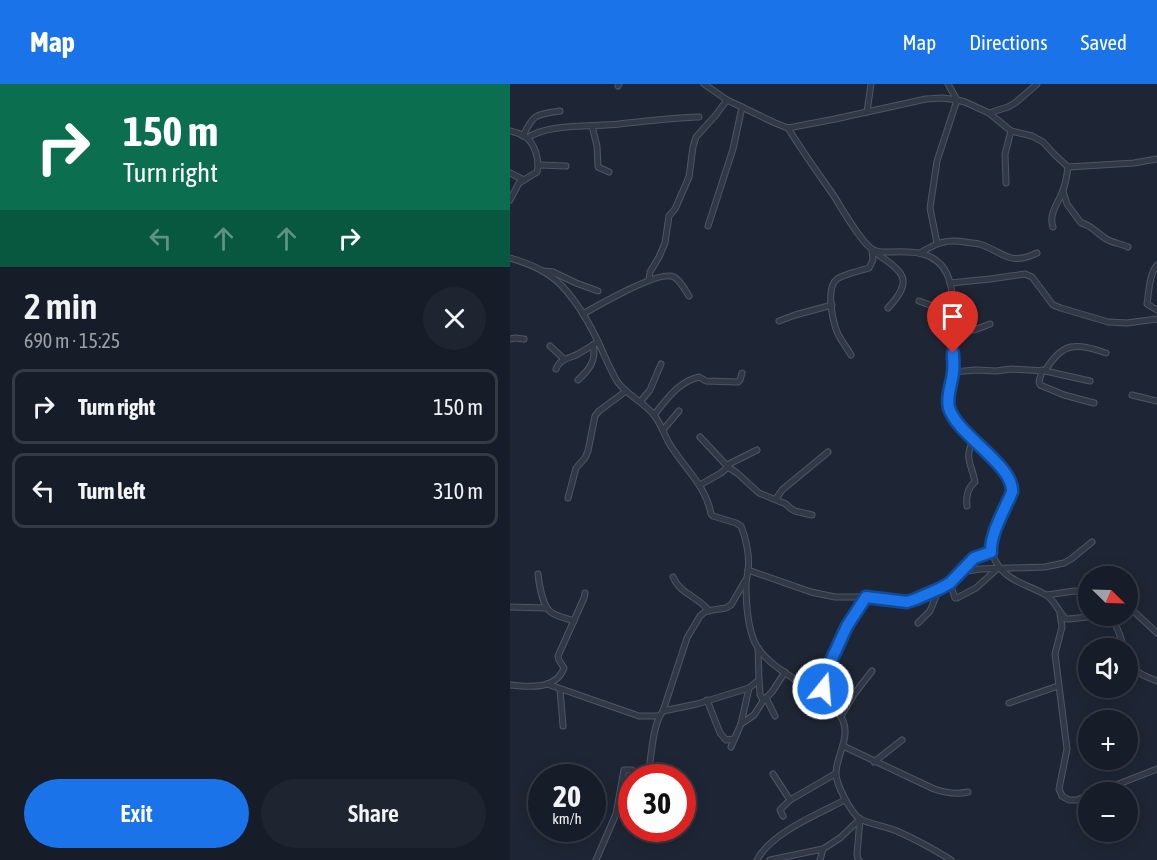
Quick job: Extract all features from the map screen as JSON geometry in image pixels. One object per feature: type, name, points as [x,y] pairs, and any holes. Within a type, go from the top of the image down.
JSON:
[{"type":"street","points":[[867,112],[871,84]]},
{"type":"street","points":[[937,243],[930,208],[937,161],[957,100],[948,84]]},
{"type":"street","points":[[988,113],[1015,103],[1037,84]]},
{"type":"street","points":[[706,85],[727,100],[788,128],[926,99],[943,98],[965,102],[988,113],[1011,130],[1043,142],[1068,167],[1134,163],[1157,159]]},
{"type":"street","points":[[649,280],[650,272],[665,243],[669,216],[675,209],[689,177],[696,137],[727,100]]},
{"type":"street","points":[[708,226],[733,149],[742,107]]},
{"type":"street","points":[[525,137],[531,120],[539,114],[560,111]]},
{"type":"street","points":[[525,137],[539,131],[554,129],[699,117]]},
{"type":"street","points":[[592,126],[597,146],[598,168],[609,172]]},
{"type":"street","points":[[788,128],[872,250],[901,272],[903,284],[900,295],[888,308]]},
{"type":"street","points":[[1006,183],[1005,154],[1011,130]]},
{"type":"street","points":[[510,131],[525,137],[536,154],[539,165],[537,172],[519,183],[510,200]]},
{"type":"street","points":[[539,165],[566,166]]},
{"type":"street","points":[[1053,227],[1051,222],[1053,214],[1063,190],[1068,167]]},
{"type":"street","points":[[510,173],[524,180]]},
{"type":"street","points":[[1063,190],[1067,204],[1081,223],[1090,225],[1108,240],[1128,247]]},
{"type":"street","points":[[920,253],[937,243],[951,240],[979,244],[1013,259],[1021,259],[1037,253]]},
{"type":"street","points":[[872,250],[920,253],[939,261],[946,272],[950,283],[953,334],[953,372],[949,391],[949,408],[957,422],[1011,482],[1012,492],[990,544],[998,568],[1015,581],[1047,595],[1060,614],[1062,627],[1055,654],[1067,749],[1059,789],[1062,796],[1069,800],[1078,800]]},
{"type":"street","points":[[851,355],[838,333],[832,314],[831,292],[833,283],[841,276],[869,268],[873,260],[872,250]]},
{"type":"street","points":[[510,258],[542,271],[560,284],[572,297],[617,382],[654,415],[678,456],[700,485],[713,516],[741,526],[747,553],[746,580],[749,622],[753,640],[771,662],[830,705],[841,716],[845,737],[835,774],[845,800],[860,819],[898,831],[951,860]]},
{"type":"street","points":[[1157,266],[1154,268],[1147,304],[1157,310]]},
{"type":"street","points":[[542,271],[553,272],[598,291]]},
{"type":"street","points":[[950,283],[1025,274],[1032,277],[1053,305],[1061,309],[1108,322],[1127,323],[1157,319]]},
{"type":"street","points":[[583,314],[615,295],[649,280],[668,275],[673,276],[689,296]]},
{"type":"street","points":[[919,301],[934,307],[952,325]]},
{"type":"street","points":[[779,321],[832,305]]},
{"type":"street","points":[[953,334],[990,324]]},
{"type":"street","points":[[510,339],[524,339]]},
{"type":"street","points":[[556,369],[564,359],[596,343]]},
{"type":"street","points":[[578,380],[592,364],[596,343]]},
{"type":"street","points":[[1094,403],[1040,385],[1039,382],[1053,358],[1075,345],[1106,353]]},
{"type":"street","points":[[550,346],[564,359]]},
{"type":"street","points":[[641,401],[650,390],[661,364]]},
{"type":"street","points":[[953,372],[1044,370],[1090,381]]},
{"type":"street","points":[[654,415],[675,389],[693,378],[699,377],[706,381],[738,382],[742,373]]},
{"type":"street","points":[[568,498],[576,468],[588,451],[595,416],[626,391]]},
{"type":"street","points":[[1132,394],[1157,400]]},
{"type":"street","points":[[663,430],[679,411]]},
{"type":"street","points":[[700,437],[759,493],[776,499],[795,511],[812,514]]},
{"type":"street","points":[[967,506],[970,486],[975,482],[968,456],[969,448],[974,440]]},
{"type":"street","points":[[700,485],[757,450]]},
{"type":"street","points":[[776,499],[782,490],[828,452]]},
{"type":"street","points":[[961,572],[1045,567],[1064,563],[1092,542]]},
{"type":"street","points":[[748,570],[835,597],[866,597],[907,602],[950,583],[974,558],[991,552]]},
{"type":"street","points":[[950,583],[955,598],[957,598],[976,588],[998,568]]},
{"type":"street","points":[[538,574],[547,608],[553,613],[574,621]]},
{"type":"street","points":[[673,577],[681,590],[709,610]]},
{"type":"street","points":[[650,762],[661,714],[687,638],[700,616],[706,611],[731,605],[746,580]]},
{"type":"street","points":[[918,623],[930,611],[939,589]]},
{"type":"street","points":[[1047,595],[1078,591]]},
{"type":"street","points":[[510,685],[531,687],[558,679],[564,668],[558,656],[585,592]]},
{"type":"street","points":[[830,705],[823,689],[824,676],[847,626],[866,597]]},
{"type":"street","points":[[510,607],[547,608]]},
{"type":"street","points":[[1060,614],[1066,619],[1101,616],[1111,619],[1120,638]]},
{"type":"street","points":[[1138,615],[1157,633]]},
{"type":"street","points":[[758,648],[760,694],[775,716]]},
{"type":"street","points":[[841,716],[872,671]]},
{"type":"street","points":[[741,724],[754,715],[785,672]]},
{"type":"street","points":[[1138,672],[1144,677],[1157,681]]},
{"type":"street","points":[[547,684],[639,716],[661,714],[727,696],[748,688],[759,680]]},
{"type":"street","points":[[1009,703],[1058,686]]},
{"type":"street","points":[[731,747],[741,724],[748,688]]},
{"type":"street","points":[[560,689],[562,726]]},
{"type":"street","points":[[707,700],[720,733],[726,740],[734,738]]},
{"type":"street","points":[[874,762],[902,740]]},
{"type":"street","points":[[843,746],[934,789],[947,793],[968,792]]},
{"type":"street","points":[[1124,782],[1157,769]]},
{"type":"street","points":[[772,774],[790,800]]},
{"type":"street","points":[[783,816],[780,810],[790,800],[835,774]]},
{"type":"street","points":[[758,860],[762,850],[798,823],[845,800]]},
{"type":"street","points":[[596,860],[616,814],[618,803]]},
{"type":"street","points":[[770,860],[823,849],[840,838],[860,819]]},
{"type":"street","points":[[860,819],[857,854],[860,860]]},
{"type":"street","points":[[820,860],[823,849]]},
{"type":"route","points":[[823,689],[824,676],[847,626],[866,597],[907,602],[916,599],[950,583],[974,558],[991,552],[990,544],[1012,492],[1012,487],[999,466],[957,422],[949,408],[953,353]]}]
